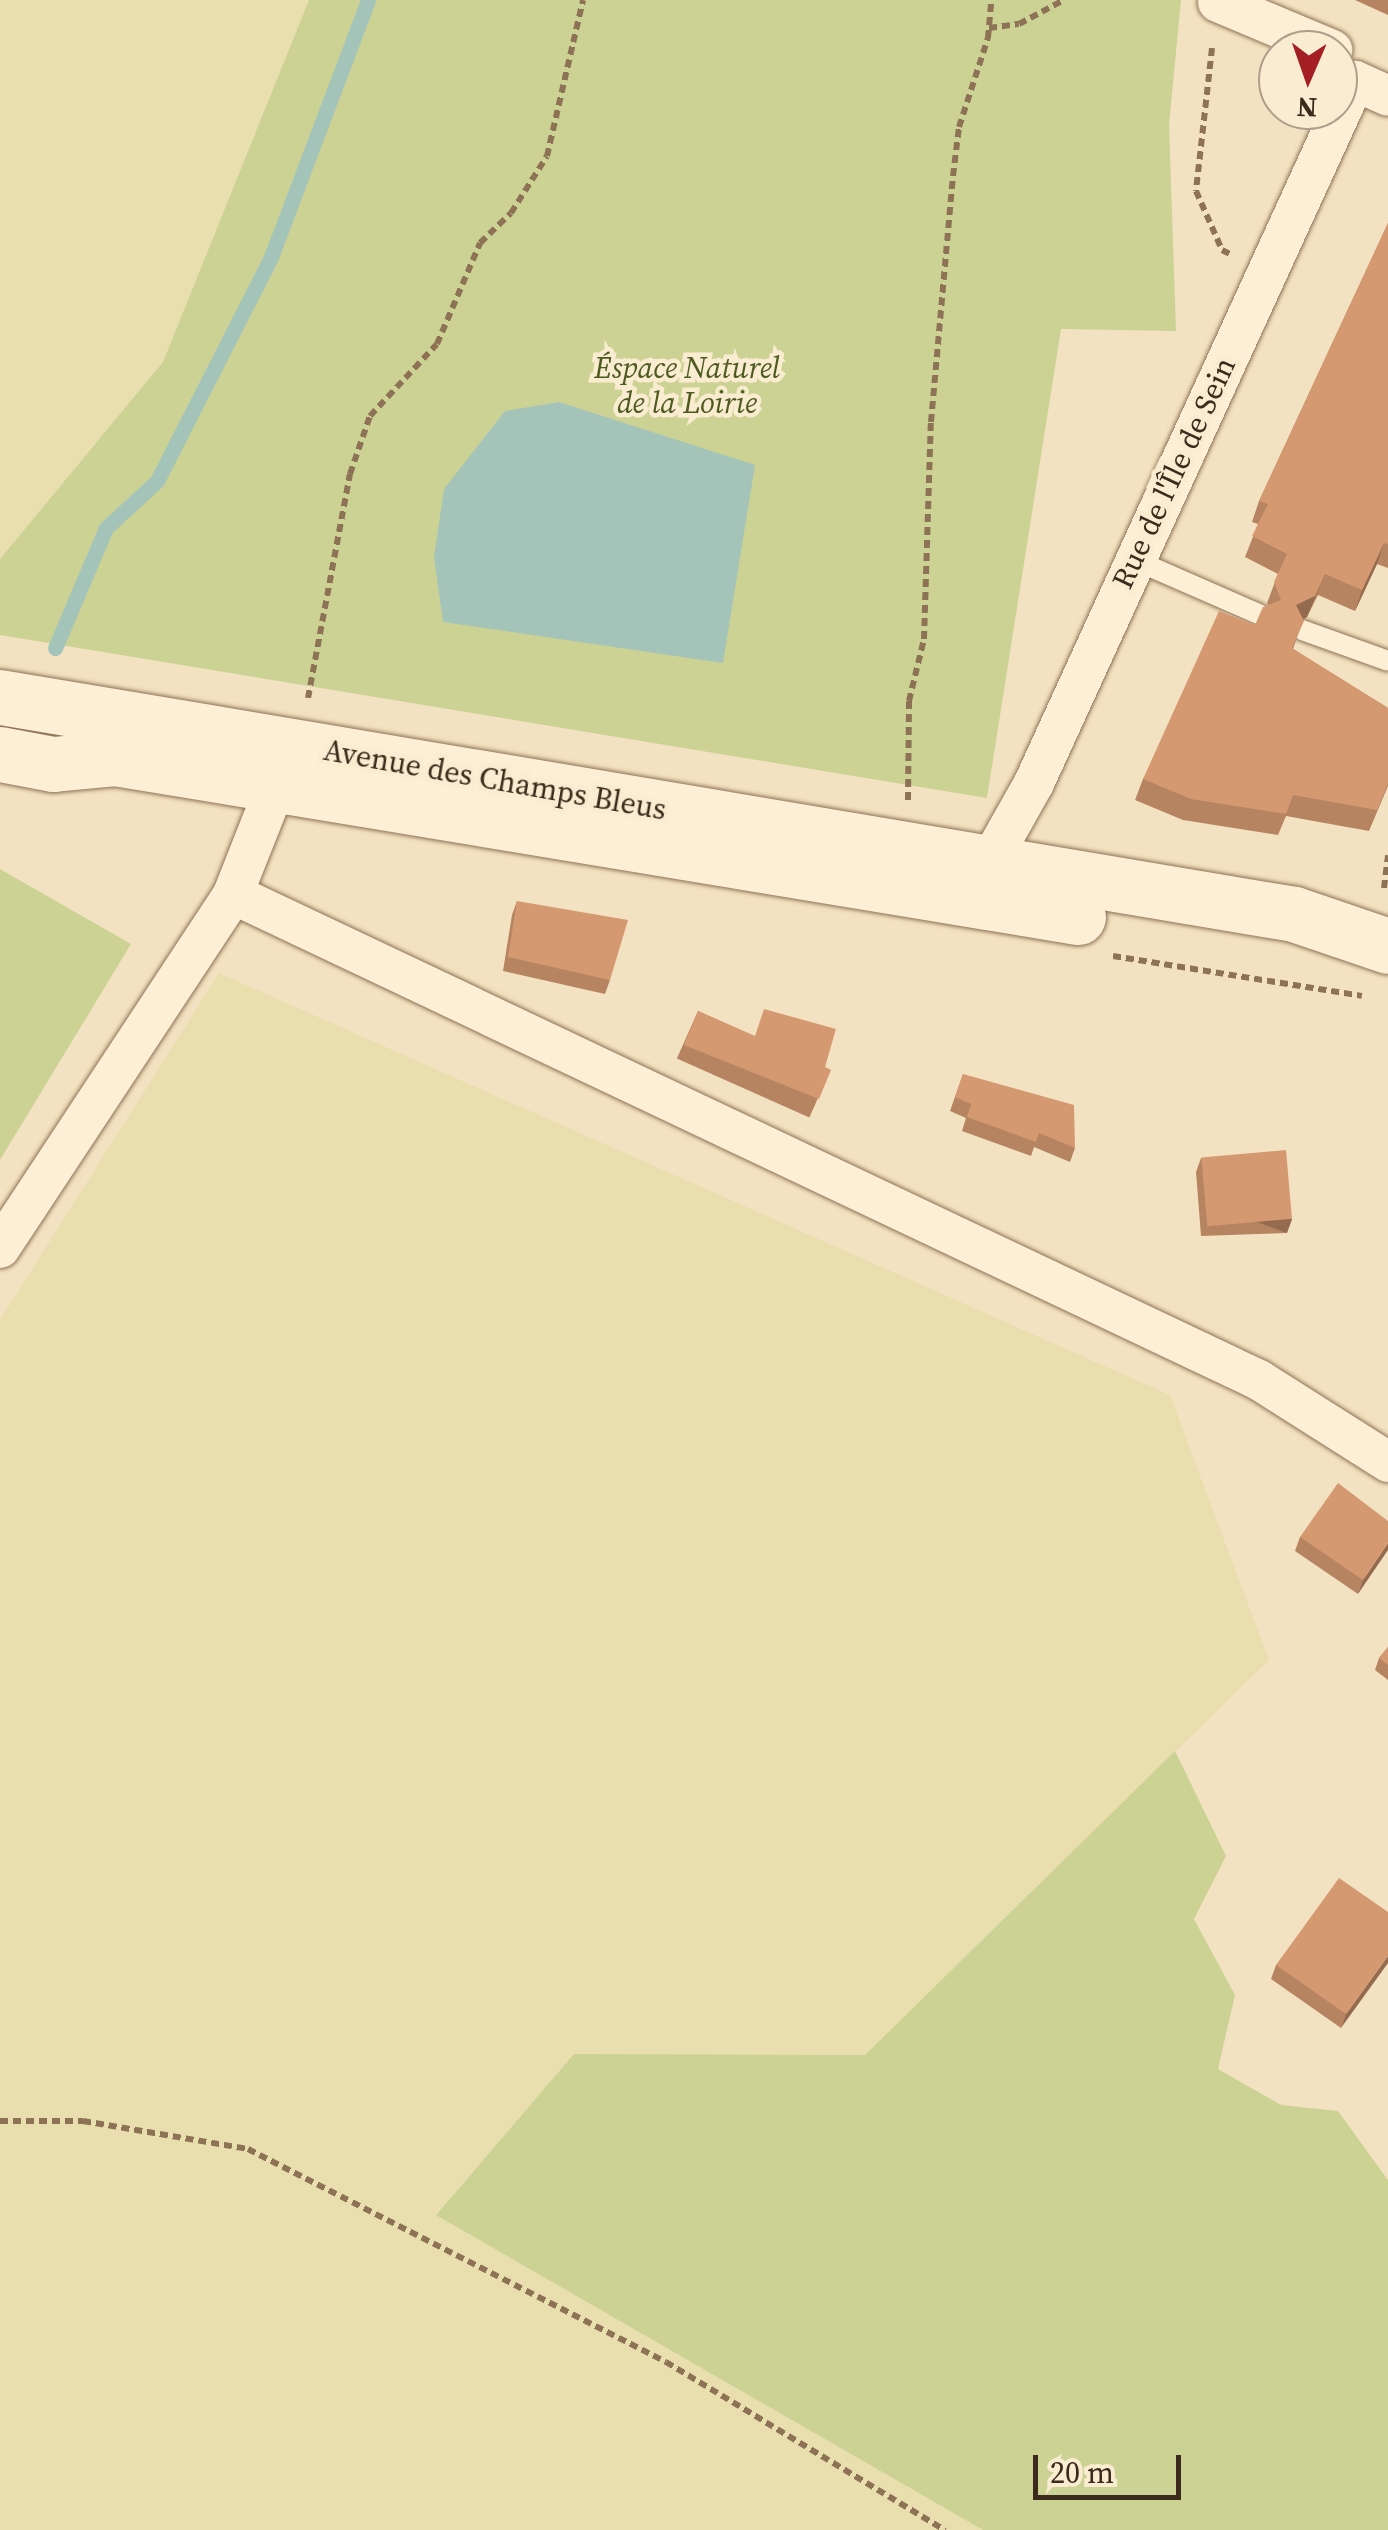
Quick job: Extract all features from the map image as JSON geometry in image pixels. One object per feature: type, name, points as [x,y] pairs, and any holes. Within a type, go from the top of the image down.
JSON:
[{"type":"main road","name":"Avenue des Champs Bleus","points":[[0,697],[1294,914],[1386,935]]},
{"type":"main road","name":"Avenue des Champs Bleus","points":[[0,754],[54,764],[283,744],[899,887],[1297,954],[1386,935]]},
{"type":"main road","name":"Avenue des Champs Bleus","points":[[899,887],[924,877],[986,888],[989,863]]},
{"type":"street","name":"Rue de l'Île de Sein","points":[[1218,2],[1274,30]]},
{"type":"street","name":"Rue de l'Île de Sein","points":[[989,863],[1034,783],[1327,130]]},
{"type":"street","points":[[0,1248],[233,894],[266,813],[283,744]]},
{"type":"street","points":[[233,894],[1259,1380],[1388,1462]]},
{"type":"lane","points":[[1135,560],[1261,615]]},
{"type":"lane","points":[[1302,630],[1388,661]]},
{"type":"path","points":[[283,744],[350,474],[370,416],[437,344],[453,320],[480,243],[511,213],[546,156],[583,0]]},
{"type":"path","points":[[907,810],[909,702],[924,639],[931,422],[953,176],[959,127],[989,28],[992,0]]},
{"type":"path","points":[[989,28],[1019,24],[1064,0]]},
{"type":"path","points":[[1218,2],[1196,191],[1222,250],[1268,269]]},
{"type":"path","points":[[1386,935],[1388,855]]},
{"type":"path","points":[[0,2121],[82,2121],[248,2149],[666,2362],[945,2530]]},
{"type":"shaded area","points":[[0,0],[309,0],[163,362],[0,559]]},
{"type":"shaded area","points":[[219,973],[1170,1395],[1269,1660],[865,2055],[574,2055],[436,2214],[983,2530],[0,2530],[0,1320]]},
{"type":"green space","name":"Éspace Naturel de la Loirie","points":[[309,0],[1181,0],[1169,125],[1176,331],[1061,329],[987,798],[0,635],[0,559],[163,362]]},
{"type":"green space","points":[[0,869],[131,944],[0,1160]]},
{"type":"green space","points":[[1175,1751],[1226,1856],[1194,1919],[1235,1995],[1218,2069],[1281,2105],[1338,2111],[1388,2180],[1388,2530],[983,2530],[436,2215],[574,2054],[865,2055]]},
{"type":"water","points":[[559,402],[755,465],[723,663],[443,622],[434,557],[444,489],[505,411]]},
{"type":"building","points":[[1388,223],[1388,544],[1384,543],[1362,590],[1325,574],[1315,596],[1296,605],[1304,621],[1292,648],[1388,708],[1388,783],[1377,810],[1293,795],[1286,814],[1191,799],[1143,779],[1219,611],[1255,625],[1263,607],[1281,600],[1274,582],[1287,554],[1252,536],[1268,504],[1259,501]]},
{"type":"building","points":[[517,901],[628,920],[610,980],[508,957]]},
{"type":"building","points":[[764,1009],[836,1029],[825,1067],[831,1070],[819,1099],[684,1045],[698,1011],[755,1036]]},
{"type":"building","points":[[963,1074],[1074,1105],[1075,1148],[1039,1133],[1036,1142],[967,1117],[971,1104],[955,1097]]},
{"type":"building","points":[[1286,1150],[1292,1219],[1207,1226],[1201,1157]]},
{"type":"building","points":[[1338,1483],[1388,1521],[1388,1543],[1363,1580],[1300,1537]]},
{"type":"building","points":[[1388,1647],[1388,1665],[1379,1658]]},
{"type":"building","points":[[1339,1878],[1388,1912],[1388,1956],[1346,2014],[1276,1965]]},
{"type":"waterway","points":[[55,648],[106,528],[157,481],[271,257],[368,0]]}]
